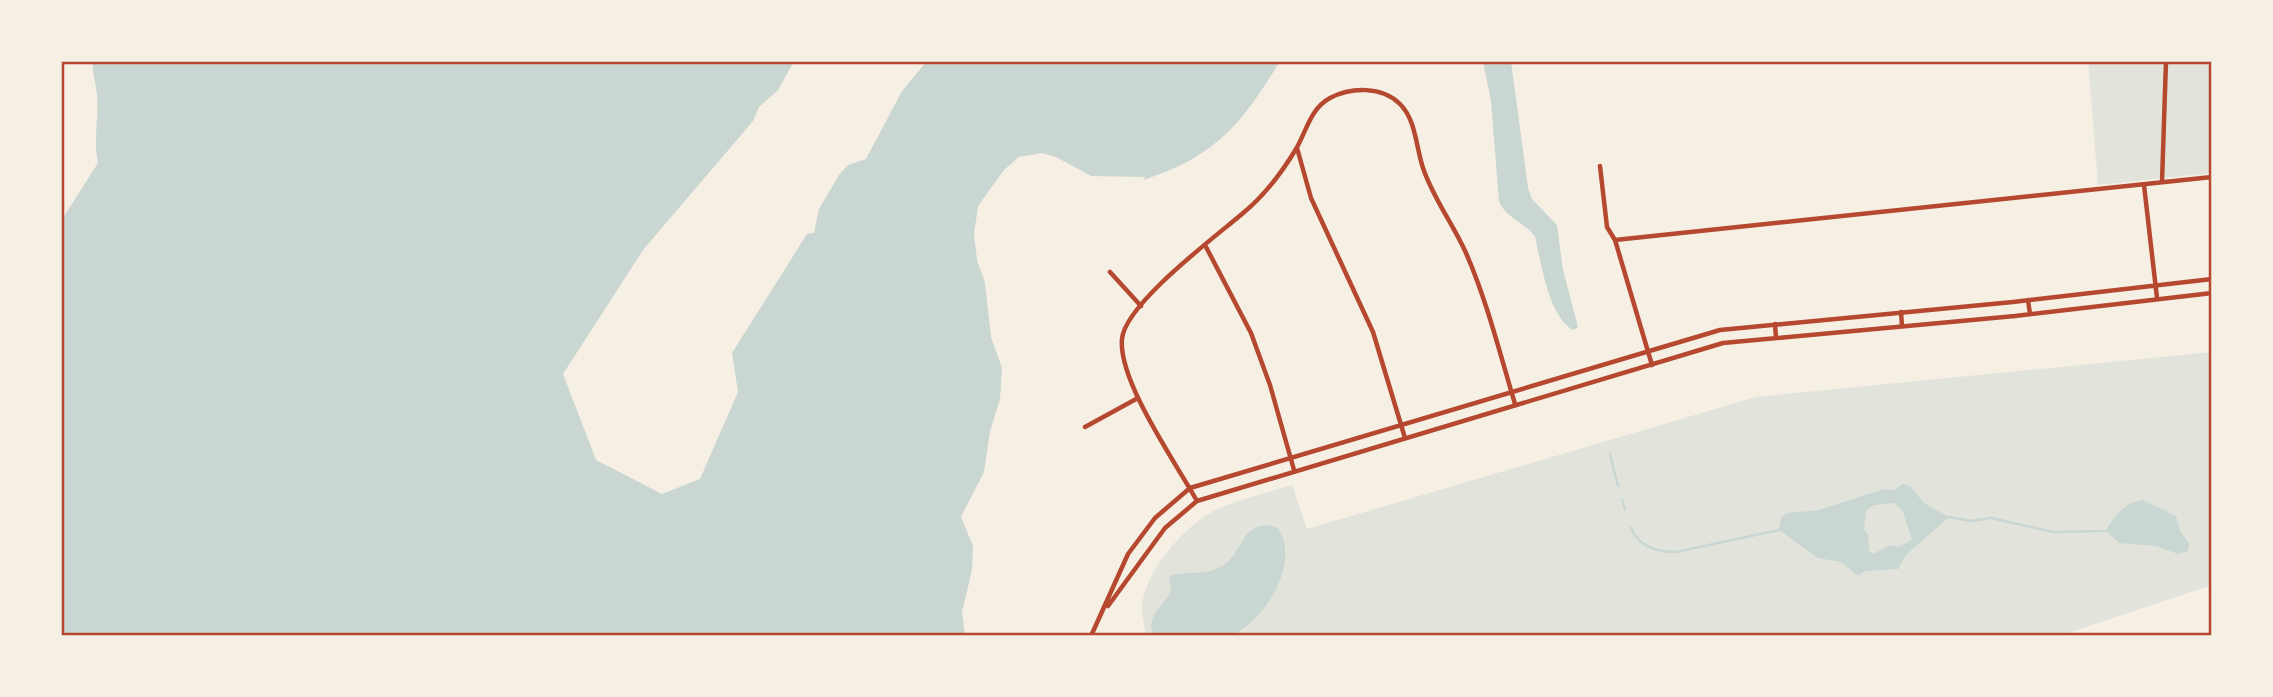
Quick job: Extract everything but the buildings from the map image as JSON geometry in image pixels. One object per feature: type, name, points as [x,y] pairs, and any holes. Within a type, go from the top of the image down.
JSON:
[{"type":"street","points":[[2162,182],[2166,61]]},
{"type":"street","points":[[1197,501],[1139,398],[1122,346],[1122,334],[1173,271],[1251,206],[1275,182],[1297,148],[1315,108],[1332,97],[1354,90],[1378,91],[1399,103],[1411,121],[1423,169],[1465,253],[1515,404]]},
{"type":"street","points":[[1297,148],[1311,198],[1352,281],[1373,332],[1405,438]]},
{"type":"street","points":[[1600,166],[1607,227],[1615,240],[1652,365]]},
{"type":"street","points":[[1615,240],[2212,177]]},
{"type":"street","points":[[2144,185],[2157,298]]},
{"type":"street","points":[[1205,245],[1251,333],[1270,385],[1294,470]]},
{"type":"street","points":[[1110,272],[1142,306]]},
{"type":"street","points":[[1091,636],[1128,554],[1155,518],[1190,488],[1720,330],[2212,279]]},
{"type":"street","points":[[1103,613],[1165,528],[1197,501],[1723,343],[2030,314],[2212,293]]},
{"type":"street","points":[[2028,300],[2030,314]]},
{"type":"street","points":[[1901,312],[1902,326]]},
{"type":"street","points":[[1775,324],[1776,338]]},
{"type":"street","points":[[1085,427],[1139,398]]},
{"type":"shaded area","points":[[93,61],[794,61],[778,90],[759,107],[753,121],[643,250],[563,374],[596,460],[662,494],[700,479],[738,392],[732,353],[807,234],[814,233],[819,209],[839,175],[848,165],[866,159],[902,91],[927,61],[1280,61],[1239,120],[1225,135],[1191,160],[1144,180],[1145,177],[1091,176],[1056,157],[1042,153],[1019,157],[1004,170],[978,206],[974,234],[977,260],[985,283],[991,337],[1002,368],[1000,399],[990,431],[984,472],[961,517],[973,546],[972,570],[962,612],[965,636],[61,636],[61,221],[98,163],[97,95]]},
{"type":"shaded area","points":[[1483,61],[1511,61],[1528,188],[1532,199],[1557,225],[1563,270],[1578,327],[1573,330],[1558,314],[1552,302],[1535,237],[1507,213],[1499,202],[1491,101]]},
{"type":"shaded area","points":[[2088,61],[2212,61],[2212,173],[2098,185]]},
{"type":"shaded area","points":[[2212,352],[2212,585],[2059,636],[1146,636],[1142,612],[1144,595],[1157,566],[1178,539],[1214,511],[1292,485],[1307,529],[1756,397]]},
{"type":"shaded area","points":[[1903,484],[1910,486],[1924,503],[1949,517],[1906,555],[1898,569],[1865,571],[1858,576],[1841,562],[1818,558],[1779,530],[1781,518],[1787,513],[1819,510],[1884,489],[1894,490]],"holes":[[[1895,503],[1903,512],[1912,540],[1898,547],[1890,545],[1873,554],[1869,551],[1868,535],[1864,530],[1866,511],[1874,505]]]},
{"type":"shaded area","points":[[2143,500],[2176,516],[2180,531],[2189,543],[2188,551],[2178,554],[2156,546],[2119,543],[2106,531],[2121,510],[2131,503]]},
{"type":"shaded area","points":[[1267,525],[1278,528],[1284,542],[1285,557],[1276,590],[1255,618],[1229,636],[1153,636],[1153,617],[1171,591],[1169,576],[1217,569],[1230,560],[1252,530]]},
{"type":"waterway","points":[[1610,454],[1618,486]]},
{"type":"waterway","points":[[1622,500],[1625,509]]},
{"type":"waterway","points":[[1949,517],[1971,521],[1991,518],[2053,532],[2106,531]]},
{"type":"waterway","points":[[1631,528],[1639,540],[1649,547],[1676,552],[1779,530]]}]
